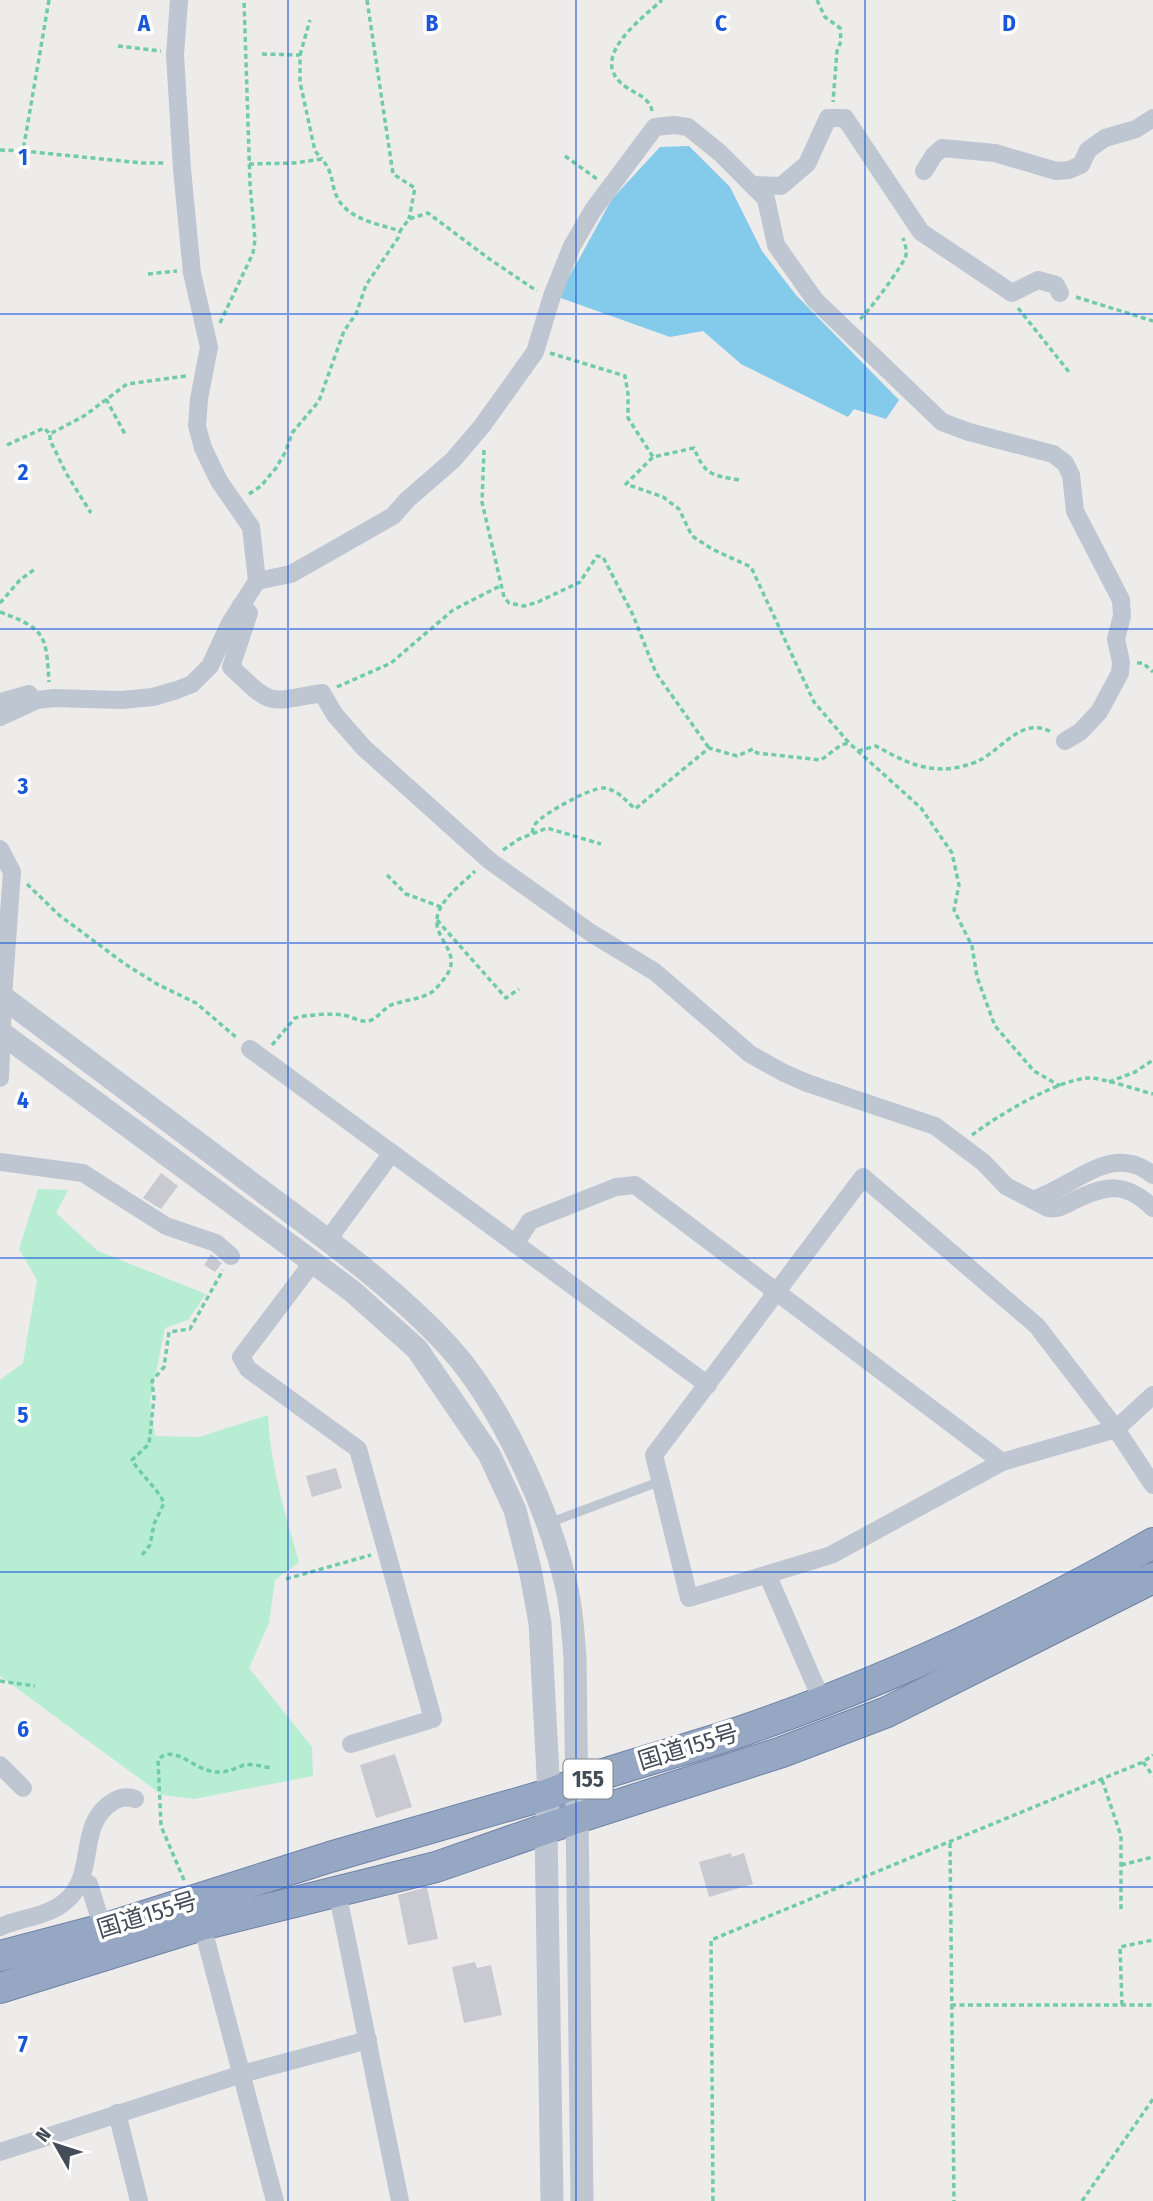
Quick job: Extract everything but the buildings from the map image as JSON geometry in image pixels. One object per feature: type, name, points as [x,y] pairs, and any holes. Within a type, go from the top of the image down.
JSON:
[{"type":"highway","name":"国道155号","points":[[0,1988],[198,1913],[330,1857],[550,1794],[578,1782],[741,1731],[822,1701],[948,1648],[1080,1585],[1153,1543]]},
{"type":"highway","name":"国道155号","points":[[0,1956],[103,1929],[337,1891],[436,1867],[782,1752],[887,1712],[1153,1578]]},
{"type":"street","points":[[0,702],[52,694],[91,700],[142,698],[192,684],[210,666],[241,605],[257,581],[251,527],[219,481],[203,448],[197,426],[209,347],[191,269],[175,51],[178,0]]},
{"type":"street","points":[[752,185],[781,186],[807,164],[828,118],[845,118],[921,232],[1012,293],[1038,280],[1056,285],[1060,293]]},
{"type":"street","points":[[924,171],[942,148],[995,153],[1056,171],[1069,170],[1081,165],[1088,150],[1105,138],[1136,129],[1153,118]]},
{"type":"street","points":[[257,581],[291,574],[393,516],[407,500],[453,460],[482,426],[536,349],[572,246],[609,187],[655,127],[688,127],[720,153],[766,199],[776,245],[815,300],[942,422],[969,432],[1053,454],[1065,463],[1070,475],[1075,512],[1113,580],[1123,607],[1116,639],[1121,662],[1120,673],[1098,712],[1080,732],[1066,741]]},
{"type":"street","points":[[241,605],[248,613],[230,667],[258,694],[275,701],[323,693],[335,715],[364,748],[490,861],[591,933],[655,972],[750,1054],[807,1083],[935,1126],[983,1162],[1006,1186],[1048,1208],[1055,1209],[1096,1190],[1117,1188],[1138,1195],[1153,1208]]},
{"type":"street","points":[[0,717],[52,694]]},
{"type":"street","points":[[0,849],[12,872],[1,996],[0,1079]]},
{"type":"street","points":[[1,996],[383,1285],[450,1349],[496,1415],[520,1459],[549,1523],[567,1591],[575,1657],[582,2201]]},
{"type":"street","points":[[1,1032],[352,1291],[417,1349],[489,1454],[515,1510],[540,1623],[550,1794],[546,1829],[552,2201]]},
{"type":"street","points":[[256,1053],[708,1385]]},
{"type":"street","points":[[327,1241],[391,1154]]},
{"type":"street","points":[[0,1161],[83,1173],[166,1226],[216,1243],[231,1256]]},
{"type":"street","points":[[1034,1199],[1051,1194],[1088,1171],[1113,1162],[1138,1165],[1153,1175]]},
{"type":"street","points":[[1153,1395],[1116,1429],[1002,1462],[831,1555],[690,1598],[654,1455],[863,1177],[1037,1326],[1116,1429],[1153,1485]]},
{"type":"street","points":[[515,1244],[530,1221],[616,1187],[635,1185],[1002,1462]]},
{"type":"street","points":[[313,1262],[241,1357],[248,1369],[358,1449],[433,1719],[351,1744]]},
{"type":"street","points":[[768,1576],[822,1701]]},
{"type":"street","points":[[0,1765],[23,1788]]},
{"type":"street","points":[[0,1927],[50,1912],[72,1896],[80,1882],[98,1813],[120,1798],[135,1799]]},
{"type":"street","points":[[80,1882],[89,1884],[103,1929]]},
{"type":"street","points":[[337,1891],[400,2201]]},
{"type":"street","points":[[198,1913],[275,2201]]},
{"type":"street","points":[[0,2152],[242,2074],[368,2040]]},
{"type":"street","points":[[117,2113],[139,2201]]},
{"type":"lane","points":[[549,1523],[661,1481]]},
{"type":"path","points":[[23,151],[49,0]]},
{"type":"path","points":[[209,347],[253,253],[255,240],[244,0]]},
{"type":"path","points":[[235,503],[261,485],[276,468],[292,433],[319,401],[344,331],[356,314],[366,285],[409,219],[415,188],[393,174],[367,0]]},
{"type":"path","points":[[655,127],[650,104],[621,84],[612,73],[611,64],[612,54],[619,43],[662,0]]},
{"type":"path","points":[[817,0],[825,17],[840,28],[841,41],[836,51],[831,118]]},
{"type":"path","points":[[310,20],[300,55],[300,82],[315,151],[330,169],[337,197],[347,210],[360,218],[400,230]]},
{"type":"path","points":[[117,46],[175,51]]},
{"type":"path","points":[[262,54],[300,55]]},
{"type":"path","points":[[0,150],[142,163],[182,162]]},
{"type":"path","points":[[565,156],[609,187]]},
{"type":"path","points":[[250,164],[321,159]]},
{"type":"path","points":[[409,219],[428,213],[551,300]]},
{"type":"path","points":[[841,326],[864,317],[903,264],[906,249],[899,232]]},
{"type":"path","points":[[148,274],[191,269]]},
{"type":"path","points":[[1012,293],[1018,310],[1069,372]]},
{"type":"path","points":[[1060,293],[1153,321]]},
{"type":"path","points":[[536,349],[625,376],[628,418],[653,457]]},
{"type":"path","points":[[50,434],[84,416],[127,384],[187,376],[203,380]]},
{"type":"path","points":[[106,399],[127,436]]},
{"type":"path","points":[[482,426],[485,430],[482,502],[500,586],[503,597],[509,603],[524,607],[580,582],[597,556],[603,557],[633,615],[656,673],[709,748],[737,756],[753,749],[757,754],[821,760],[841,745],[849,743]]},
{"type":"path","points":[[7,445],[44,428],[50,434],[50,440],[66,473],[91,513]]},
{"type":"path","points":[[739,480],[714,476],[702,467],[694,448],[653,457],[626,484],[663,497],[680,509],[692,536],[712,549],[751,567],[814,702],[849,743],[921,808],[951,853],[958,885],[954,909],[972,946],[977,976],[995,1026],[1034,1070],[1060,1086]]},
{"type":"path","points":[[0,603],[20,580],[35,569]]},
{"type":"path","points":[[323,693],[391,663],[453,610],[500,586]]},
{"type":"path","points":[[0,612],[39,632],[47,646],[52,694]]},
{"type":"path","points":[[858,751],[876,746],[908,763],[925,768],[946,769],[979,761],[1010,738],[1030,728],[1040,726],[1066,741]]},
{"type":"path","points":[[532,834],[534,825],[542,818],[601,788],[617,792],[635,809],[709,748]]},
{"type":"path","points":[[12,872],[59,915],[125,964],[157,984],[196,1003],[256,1053],[295,1018],[331,1014],[346,1015],[364,1021],[372,1020],[391,1005],[408,1002],[434,991],[452,965],[450,950],[440,936],[437,920],[441,908],[484,863],[509,845],[547,828],[601,844]]},
{"type":"path","points":[[387,876],[406,894],[441,908]]},
{"type":"path","points":[[437,920],[506,998],[519,989]]},
{"type":"path","points":[[1108,1083],[1135,1072],[1153,1059]]},
{"type":"path","points":[[961,1145],[998,1116],[1060,1086],[1089,1078],[1153,1094]]},
{"type":"path","points":[[142,1555],[150,1545],[154,1524],[164,1503],[132,1460],[149,1444],[154,1398],[152,1381],[164,1367],[169,1332],[190,1329],[231,1256]]},
{"type":"path","points":[[286,1579],[387,1550]]},
{"type":"path","points":[[0,1681],[36,1686]]},
{"type":"path","points":[[198,1913],[160,1826],[158,1760],[169,1753],[210,1772],[219,1773],[233,1771],[244,1765],[271,1768]]},
{"type":"path","points":[[713,2201],[711,1940],[1102,1780],[1153,1755]]},
{"type":"path","points":[[1143,1762],[1153,1776]]},
{"type":"path","points":[[1102,1780],[1121,1836],[1121,1909]]},
{"type":"path","points":[[950,1843],[954,2201]]},
{"type":"path","points":[[1121,1865],[1153,1857]]},
{"type":"path","points":[[1122,2005],[1120,1947],[1153,1940]]},
{"type":"path","points":[[951,2005],[1153,2005]]},
{"type":"path","points":[[1082,2201],[1153,2099]]},
{"type":"green space","points":[[38,1189],[68,1190],[56,1213],[98,1251],[206,1294],[188,1320],[165,1328],[150,1402],[155,1436],[199,1437],[268,1415],[275,1471],[299,1562],[275,1580],[269,1623],[249,1668],[312,1747],[313,1776],[194,1799],[162,1795],[0,1676],[0,1380],[23,1363],[37,1280],[19,1249]]},
{"type":"water","points":[[689,146],[730,187],[762,251],[796,295],[899,400],[886,419],[854,409],[848,417],[741,364],[703,331],[670,337],[558,297],[612,199],[660,147]]}]
